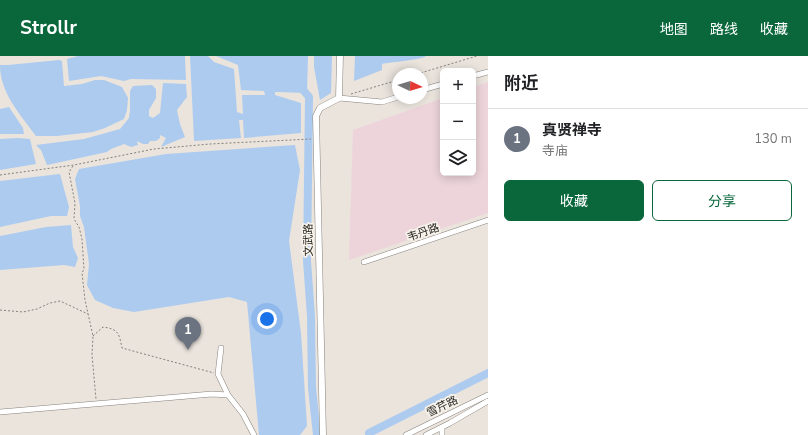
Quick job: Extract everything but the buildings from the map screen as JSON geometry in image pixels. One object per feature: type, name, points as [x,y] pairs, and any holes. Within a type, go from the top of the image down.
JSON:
[{"type":"main road","points":[[338,98],[340,56]]},
{"type":"main road","name":"文武路","points":[[323,435],[316,116],[320,108],[338,98]]},
{"type":"street","points":[[476,75],[488,72]]},
{"type":"street","points":[[428,88],[440,85]]},
{"type":"street","points":[[338,98],[382,102],[392,99]]},
{"type":"street","name":"韦丹路","points":[[364,262],[488,220]]},
{"type":"street","points":[[221,348],[218,374],[228,394],[237,404],[254,435]]},
{"type":"street","points":[[0,412],[96,403],[228,394]]},
{"type":"street","name":"雪芹路","points":[[406,435],[488,395]]},
{"type":"street","name":"雪芹路","points":[[426,435],[488,401]]},
{"type":"street","points":[[442,427],[442,435]]},
{"type":"path","points":[[428,71],[477,56]]},
{"type":"path","points":[[338,98],[392,82]]},
{"type":"path","points":[[0,175],[74,165],[154,149],[210,144],[315,139]]},
{"type":"path","points":[[74,165],[69,172],[75,203],[74,219],[79,227],[82,239],[84,268],[82,274],[85,300],[93,336],[92,355],[96,403]]},
{"type":"path","points":[[0,310],[23,312],[60,301],[89,315]]},
{"type":"path","points":[[93,336],[103,327],[115,330],[120,335],[122,348],[218,374]]},
{"type":"shaded area","points":[[488,82],[488,213],[349,260],[353,130],[440,99],[440,176],[476,176],[476,86]]},
{"type":"water","points":[[78,56],[185,56],[186,80],[131,79],[124,81],[101,76],[69,81],[67,59]]},
{"type":"water","points":[[190,56],[208,56],[214,62],[234,69],[237,112],[243,114],[242,95],[265,95],[264,91],[241,90],[238,65],[216,56],[308,56],[307,93],[275,92],[275,95],[301,103],[301,133],[244,138],[243,120],[239,120],[241,138],[194,141]]},
{"type":"water","points":[[314,56],[332,56],[331,93],[320,100],[314,67]]},
{"type":"water","points":[[355,56],[426,56],[412,60],[382,64],[382,70],[354,81]]},
{"type":"water","points":[[62,61],[64,86],[82,84],[95,80],[104,80],[122,87],[128,98],[127,110],[124,119],[93,132],[57,136],[36,136],[7,94],[3,85],[0,65]]},
{"type":"water","points":[[163,83],[186,84],[187,97],[177,110],[185,137],[161,147],[166,138],[160,135],[160,138],[156,141],[150,141],[148,144],[143,144],[137,141],[138,145],[131,147],[124,144],[107,152],[47,165],[41,150],[36,145],[84,139],[120,129],[129,118],[130,91],[133,86],[152,85],[156,89],[156,98],[149,110],[149,116],[153,118],[160,113]]},
{"type":"water","points":[[9,107],[23,128],[24,134],[0,134],[0,109]]},
{"type":"water","points":[[0,139],[30,139],[36,164],[0,170]]},
{"type":"water","points":[[295,145],[300,170],[289,241],[301,333],[307,426],[300,435],[259,435],[247,302],[229,297],[134,312],[113,308],[95,300],[87,285],[89,264],[75,179],[79,169],[166,154]]},
{"type":"water","points":[[60,174],[69,207],[67,216],[51,216],[0,227],[0,181]]},
{"type":"water","points":[[71,225],[73,247],[78,258],[75,267],[64,265],[0,270],[0,236],[46,227]]},
{"type":"waterway","points":[[299,85],[309,97],[307,261],[311,316],[312,388],[317,435]]},
{"type":"waterway","points":[[369,433],[488,373]]},
{"type":"place","name":"真贤禅寺","points":[[188,350]]}]
